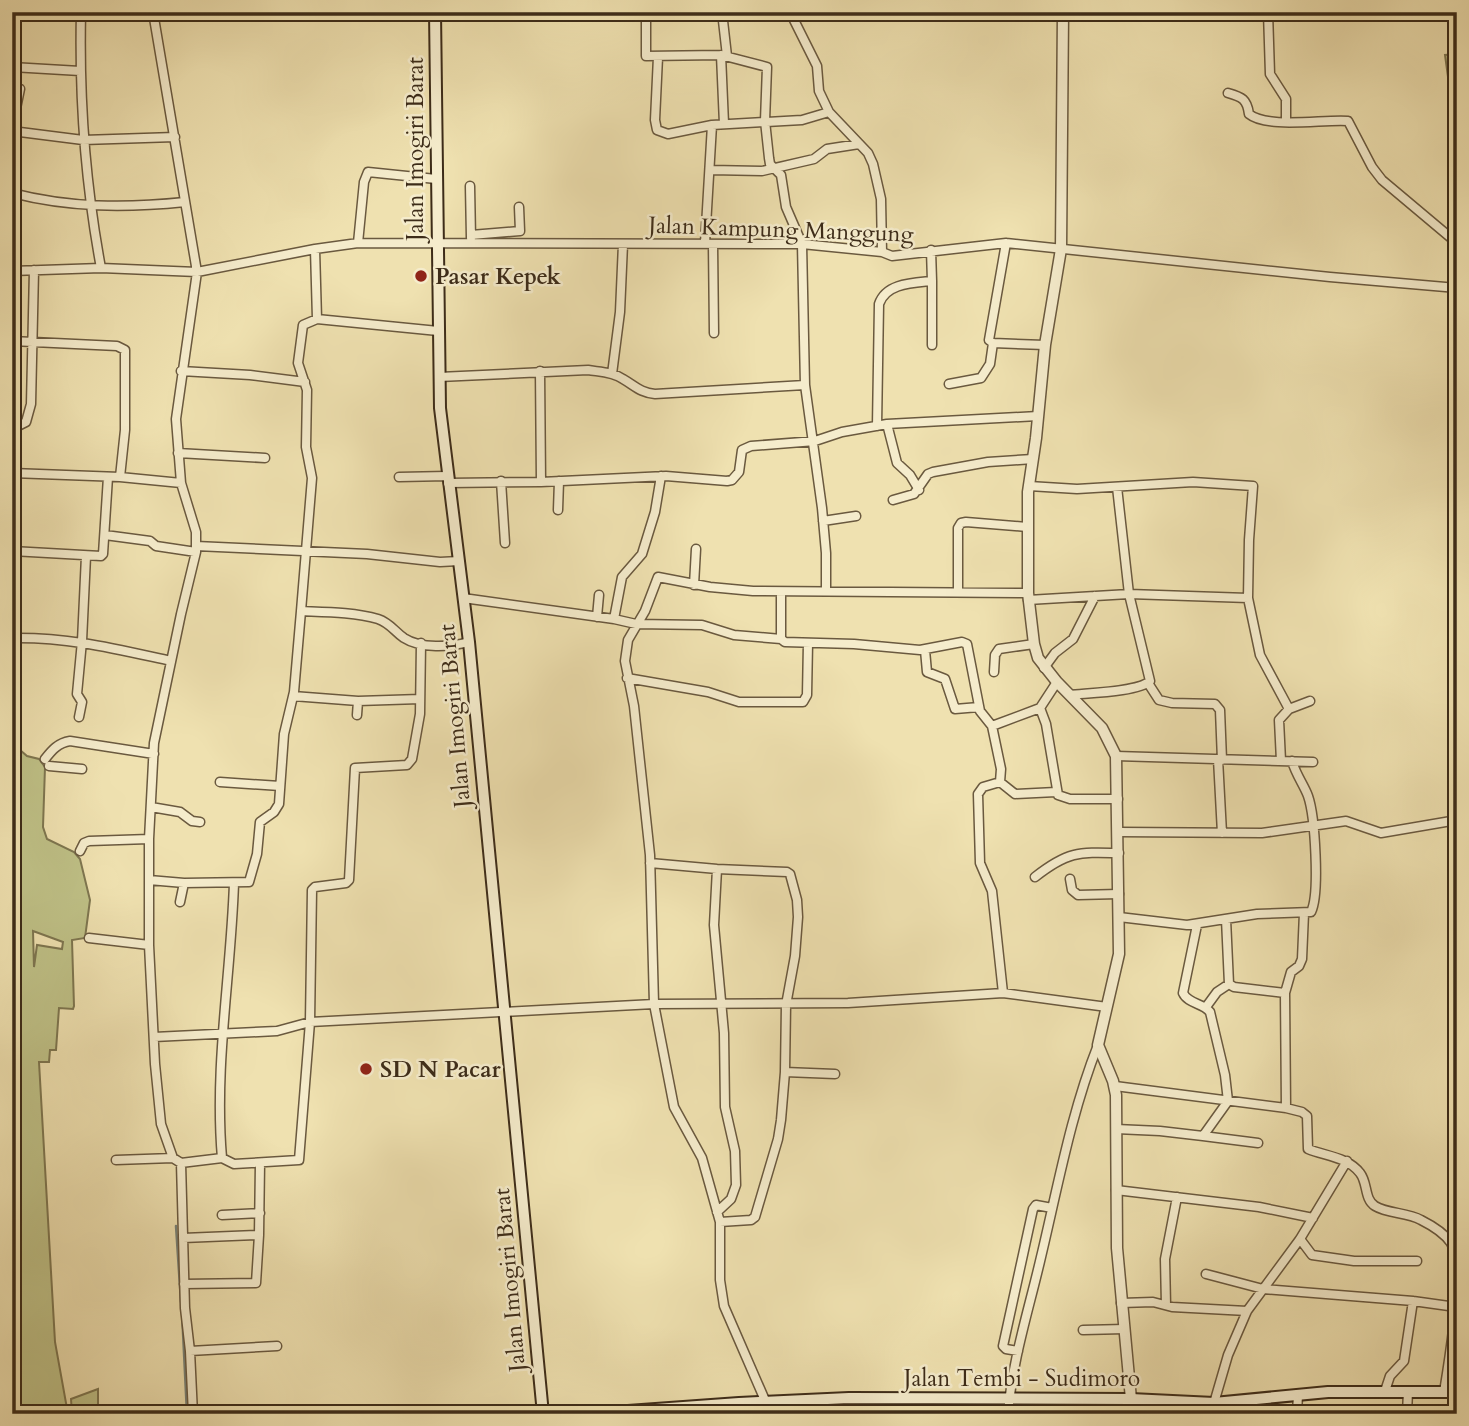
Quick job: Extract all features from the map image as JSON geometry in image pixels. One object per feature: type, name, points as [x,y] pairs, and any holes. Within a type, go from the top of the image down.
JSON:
[{"type":"main road","name":"Jalan Imogiri Barat","points":[[435,12],[439,377],[447,479],[463,598],[543,1414]]},
{"type":"main road","name":"Jalan Tembi - Sudimoro","points":[[586,1414],[712,1410],[766,1401],[849,1398],[1134,1399],[1214,1402],[1227,1408],[1298,1394],[1457,1392]]},
{"type":"street","points":[[81,12],[82,139],[89,206],[101,268]]},
{"type":"street","points":[[153,12],[197,272],[176,419],[181,483],[196,531],[196,549],[153,754],[149,839],[149,945],[154,1037],[161,1124],[173,1158]]},
{"type":"street","points":[[646,12],[645,55],[724,55],[767,67],[765,121],[769,158],[781,175],[786,207],[802,244],[805,384],[815,441],[827,553],[826,591]]},
{"type":"street","points":[[722,12],[724,124]]},
{"type":"street","points":[[790,12],[817,66],[819,90],[829,112],[859,144],[873,164],[878,182],[882,252]]},
{"type":"street","points":[[1008,1414],[1018,1351],[1052,1209],[1080,1095],[1098,1045],[1118,962],[1119,832],[1116,756],[1102,728],[1044,668],[1038,658],[1028,597],[1029,486],[1045,345],[1061,249],[1063,12]]},
{"type":"street","points":[[1268,12],[1270,74],[1286,99],[1286,122]]},
{"type":"street","points":[[658,57],[655,120],[657,130],[668,134],[712,125],[802,120],[829,112]]},
{"type":"street","points":[[12,67],[80,71]]},
{"type":"street","points":[[20,89],[12,130],[82,139],[175,137]]},
{"type":"street","points":[[1228,93],[1246,100],[1252,117],[1286,122],[1348,121],[1371,167],[1382,180],[1457,243]]},
{"type":"street","points":[[712,125],[709,244],[714,333]]},
{"type":"street","points":[[711,170],[752,172],[775,169],[818,157],[827,149],[859,144]]},
{"type":"street","points":[[358,243],[364,182],[368,172],[436,179]]},
{"type":"street","points":[[470,186],[471,239],[520,231]]},
{"type":"street","points":[[12,192],[52,203],[89,206],[142,206],[185,202]]},
{"type":"street","points":[[519,207],[521,244]]},
{"type":"street","name":"Jalan Kampung Manggung","points":[[12,271],[101,268],[197,272],[358,243],[437,243],[471,239],[521,244],[802,244],[882,252],[892,256],[1006,243],[1457,288]]},
{"type":"street","points":[[948,384],[979,379],[990,364],[993,343],[989,338],[1006,243]]},
{"type":"street","points":[[612,374],[620,312],[623,244]]},
{"type":"street","points":[[315,249],[317,319]]},
{"type":"street","points":[[931,250],[932,345]]},
{"type":"street","points":[[12,429],[26,422],[29,416],[32,390],[34,270]]},
{"type":"street","points":[[877,426],[879,304],[882,295],[907,284],[932,281]]},
{"type":"street","points":[[149,880],[184,883],[249,882],[257,854],[260,822],[278,808],[284,734],[293,696],[312,478],[307,453],[307,390],[298,363],[303,325],[317,319],[438,331]]},
{"type":"street","points":[[12,341],[117,346],[125,350],[125,430],[120,477]]},
{"type":"street","points":[[993,343],[1045,345]]},
{"type":"street","points":[[439,377],[588,370],[612,374],[640,391],[655,394],[805,384]]},
{"type":"street","points":[[181,371],[250,375],[305,382]]},
{"type":"street","points":[[540,371],[541,482]]},
{"type":"street","points":[[399,477],[541,482],[661,476],[727,481],[732,480],[739,472],[744,448],[815,441],[842,432],[887,424],[1038,416]]},
{"type":"street","points":[[887,424],[897,463],[907,471],[919,490]]},
{"type":"street","points":[[178,453],[265,458]]},
{"type":"street","points":[[893,500],[919,490],[925,478],[933,472],[988,462],[1033,459]]},
{"type":"street","points":[[12,473],[120,477],[181,483]]},
{"type":"street","points":[[614,619],[622,577],[642,554],[655,512],[661,476]]},
{"type":"street","points":[[12,551],[102,555],[108,477]]},
{"type":"street","points":[[500,481],[505,542]]},
{"type":"street","points":[[558,510],[559,481]]},
{"type":"street","points":[[1029,486],[1077,489],[1180,482],[1253,486],[1248,598],[1260,655],[1289,709]]},
{"type":"street","points":[[1117,487],[1129,594],[1148,683],[1159,699],[1171,703],[1215,704],[1220,710],[1222,833]]},
{"type":"street","points":[[823,521],[856,516]]},
{"type":"street","points":[[958,592],[958,528],[961,523],[1027,527]]},
{"type":"street","points":[[104,535],[196,549],[306,551],[456,561]]},
{"type":"street","points":[[694,585],[696,549]]},
{"type":"street","points":[[79,717],[82,702],[77,698],[77,694],[86,556]]},
{"type":"street","points":[[771,1414],[722,1300],[720,1223],[702,1158],[675,1111],[654,1004],[650,863],[634,706],[627,678],[625,654],[628,640],[645,611],[658,576],[694,585],[781,592],[958,592],[1028,597],[1129,594],[1248,598]]},
{"type":"street","points":[[781,592],[781,639]]},
{"type":"street","points":[[597,617],[599,595]]},
{"type":"street","points":[[1044,668],[1055,653],[1073,639],[1095,596]]},
{"type":"street","points":[[463,598],[636,624],[690,624],[734,635],[781,639],[789,643],[925,650],[962,642],[967,644],[981,714],[992,726],[1002,769],[1000,782]]},
{"type":"street","points":[[301,611],[378,619],[396,628],[405,639],[421,643],[445,646],[466,643]]},
{"type":"street","points":[[12,638],[82,641],[171,661]]},
{"type":"street","points":[[116,1160],[173,1158],[181,1163],[222,1158],[234,1164],[299,1160],[310,1022],[312,890],[315,887],[348,882],[355,768],[410,762],[419,725],[421,643]]},
{"type":"street","points":[[627,678],[708,692],[739,702],[803,702],[807,695],[808,643]]},
{"type":"street","points":[[995,672],[994,659],[999,649],[1034,644]]},
{"type":"street","points":[[925,650],[927,672],[945,679],[954,709],[979,707]]},
{"type":"street","points":[[992,726],[1040,708],[1057,682]]},
{"type":"street","points":[[1070,695],[1148,683]]},
{"type":"street","points":[[293,696],[358,701],[420,699]]},
{"type":"street","points":[[357,715],[358,701]]},
{"type":"street","points":[[1281,761],[1279,720],[1289,709],[1310,701]]},
{"type":"street","points":[[1040,708],[1046,724],[1056,792],[1060,797],[1118,799]]},
{"type":"street","points":[[82,769],[47,762],[53,749],[62,742],[69,741],[153,754]]},
{"type":"street","points":[[1116,756],[1313,762]]},
{"type":"street","points":[[1119,918],[1197,925],[1265,913],[1311,912],[1314,903],[1315,861],[1312,825],[1308,796],[1297,779],[1292,761]]},
{"type":"street","points":[[220,782],[281,786]]},
{"type":"street","points":[[1000,782],[1015,794],[1056,792]]},
{"type":"street","points":[[1000,782],[981,788],[978,807],[980,863],[992,891],[1003,993]]},
{"type":"street","points":[[151,807],[180,812],[192,821],[200,822]]},
{"type":"street","points":[[1119,832],[1272,832],[1350,821],[1381,833],[1457,820]]},
{"type":"street","points":[[80,850],[84,843],[89,841],[149,839]]},
{"type":"street","points":[[1035,877],[1051,864],[1072,854],[1119,853]]},
{"type":"street","points":[[650,863],[789,873],[797,900],[795,956],[786,1005],[785,1072],[778,1139],[756,1216],[751,1220],[720,1223]]},
{"type":"street","points":[[717,869],[713,925],[722,1004],[725,1107],[735,1151],[736,1185],[731,1199],[717,1212]]},
{"type":"street","points":[[1070,879],[1071,888],[1076,895],[1119,894]]},
{"type":"street","points":[[180,902],[184,883]]},
{"type":"street","points":[[222,1158],[218,1098],[234,883]]},
{"type":"street","points":[[1286,1108],[1285,993],[1291,972],[1301,962],[1304,913]]},
{"type":"street","points":[[1226,919],[1230,984]]},
{"type":"street","points":[[1197,925],[1183,993],[1187,999],[1206,1007],[1213,1020],[1228,1101],[1203,1136]]},
{"type":"street","points":[[89,938],[149,945]]},
{"type":"street","points":[[1230,984],[1285,993]]},
{"type":"street","points":[[1206,1007],[1217,992],[1230,984]]},
{"type":"street","points":[[154,1037],[277,1031],[310,1022],[654,1004],[786,1005],[1003,993],[1107,1007]]},
{"type":"street","points":[[1098,1045],[1115,1086],[1121,1303],[1136,1414]]},
{"type":"street","points":[[785,1072],[835,1074]]},
{"type":"street","points":[[1115,1086],[1303,1112],[1307,1116],[1308,1149],[1347,1161],[1362,1175],[1371,1203],[1377,1207],[1421,1220],[1450,1241],[1455,1262],[1456,1307],[1444,1392]]},
{"type":"street","points":[[1116,1129],[1160,1131],[1258,1143]]},
{"type":"street","points":[[1214,1402],[1228,1355],[1247,1311],[1300,1239],[1347,1161]]},
{"type":"street","points":[[181,1163],[184,1284],[193,1414]]},
{"type":"street","points":[[184,1284],[256,1283],[260,1235],[260,1163]]},
{"type":"street","points":[[1116,1190],[1259,1207],[1313,1218]]},
{"type":"street","points":[[1166,1305],[1165,1259],[1177,1197]]},
{"type":"street","points":[[1018,1351],[1004,1349],[1003,1344],[1032,1209],[1036,1205],[1052,1209]]},
{"type":"street","points":[[222,1215],[260,1213]]},
{"type":"street","points":[[183,1238],[260,1235]]},
{"type":"street","points":[[1300,1239],[1312,1255],[1354,1261],[1417,1261]]},
{"type":"street","points":[[1206,1274],[1263,1289],[1456,1307]]},
{"type":"street","points":[[1385,1391],[1390,1376],[1404,1361],[1413,1301]]},
{"type":"street","points":[[1121,1303],[1247,1311]]},
{"type":"street","points":[[1083,1330],[1125,1329]]},
{"type":"street","points":[[190,1351],[276,1346]]},
{"type":"street","points":[[1407,1414],[1408,1391]]},
{"type":"street","points":[[1297,1414],[1298,1394]]},
{"type":"street","points":[[1156,1414],[1158,1401]]},
{"type":"green space","points":[[1457,54],[1457,105],[1452,106],[1445,55]]},
{"type":"green space","points":[[12,743],[27,756],[39,759],[45,767],[43,827],[47,839],[74,852],[80,859],[90,900],[85,938],[72,940],[74,1006],[73,1009],[59,1008],[56,1050],[50,1050],[49,1062],[39,1062],[55,1342],[68,1414],[12,1414]],"holes":[[[33,931],[63,942],[62,949],[37,945],[34,967]]]},
{"type":"green space","points":[[98,1389],[98,1411],[183,1407],[183,1414],[72,1414],[71,1399]]},
{"type":"waterway","points":[[176,1226],[181,1302]]},
{"type":"waterway","points":[[182,1312],[187,1414]]},
{"type":"place","name":"Pasar Kepek","points":[[421,276]]},
{"type":"place","name":"SD N Pacar","points":[[366,1069]]}]
